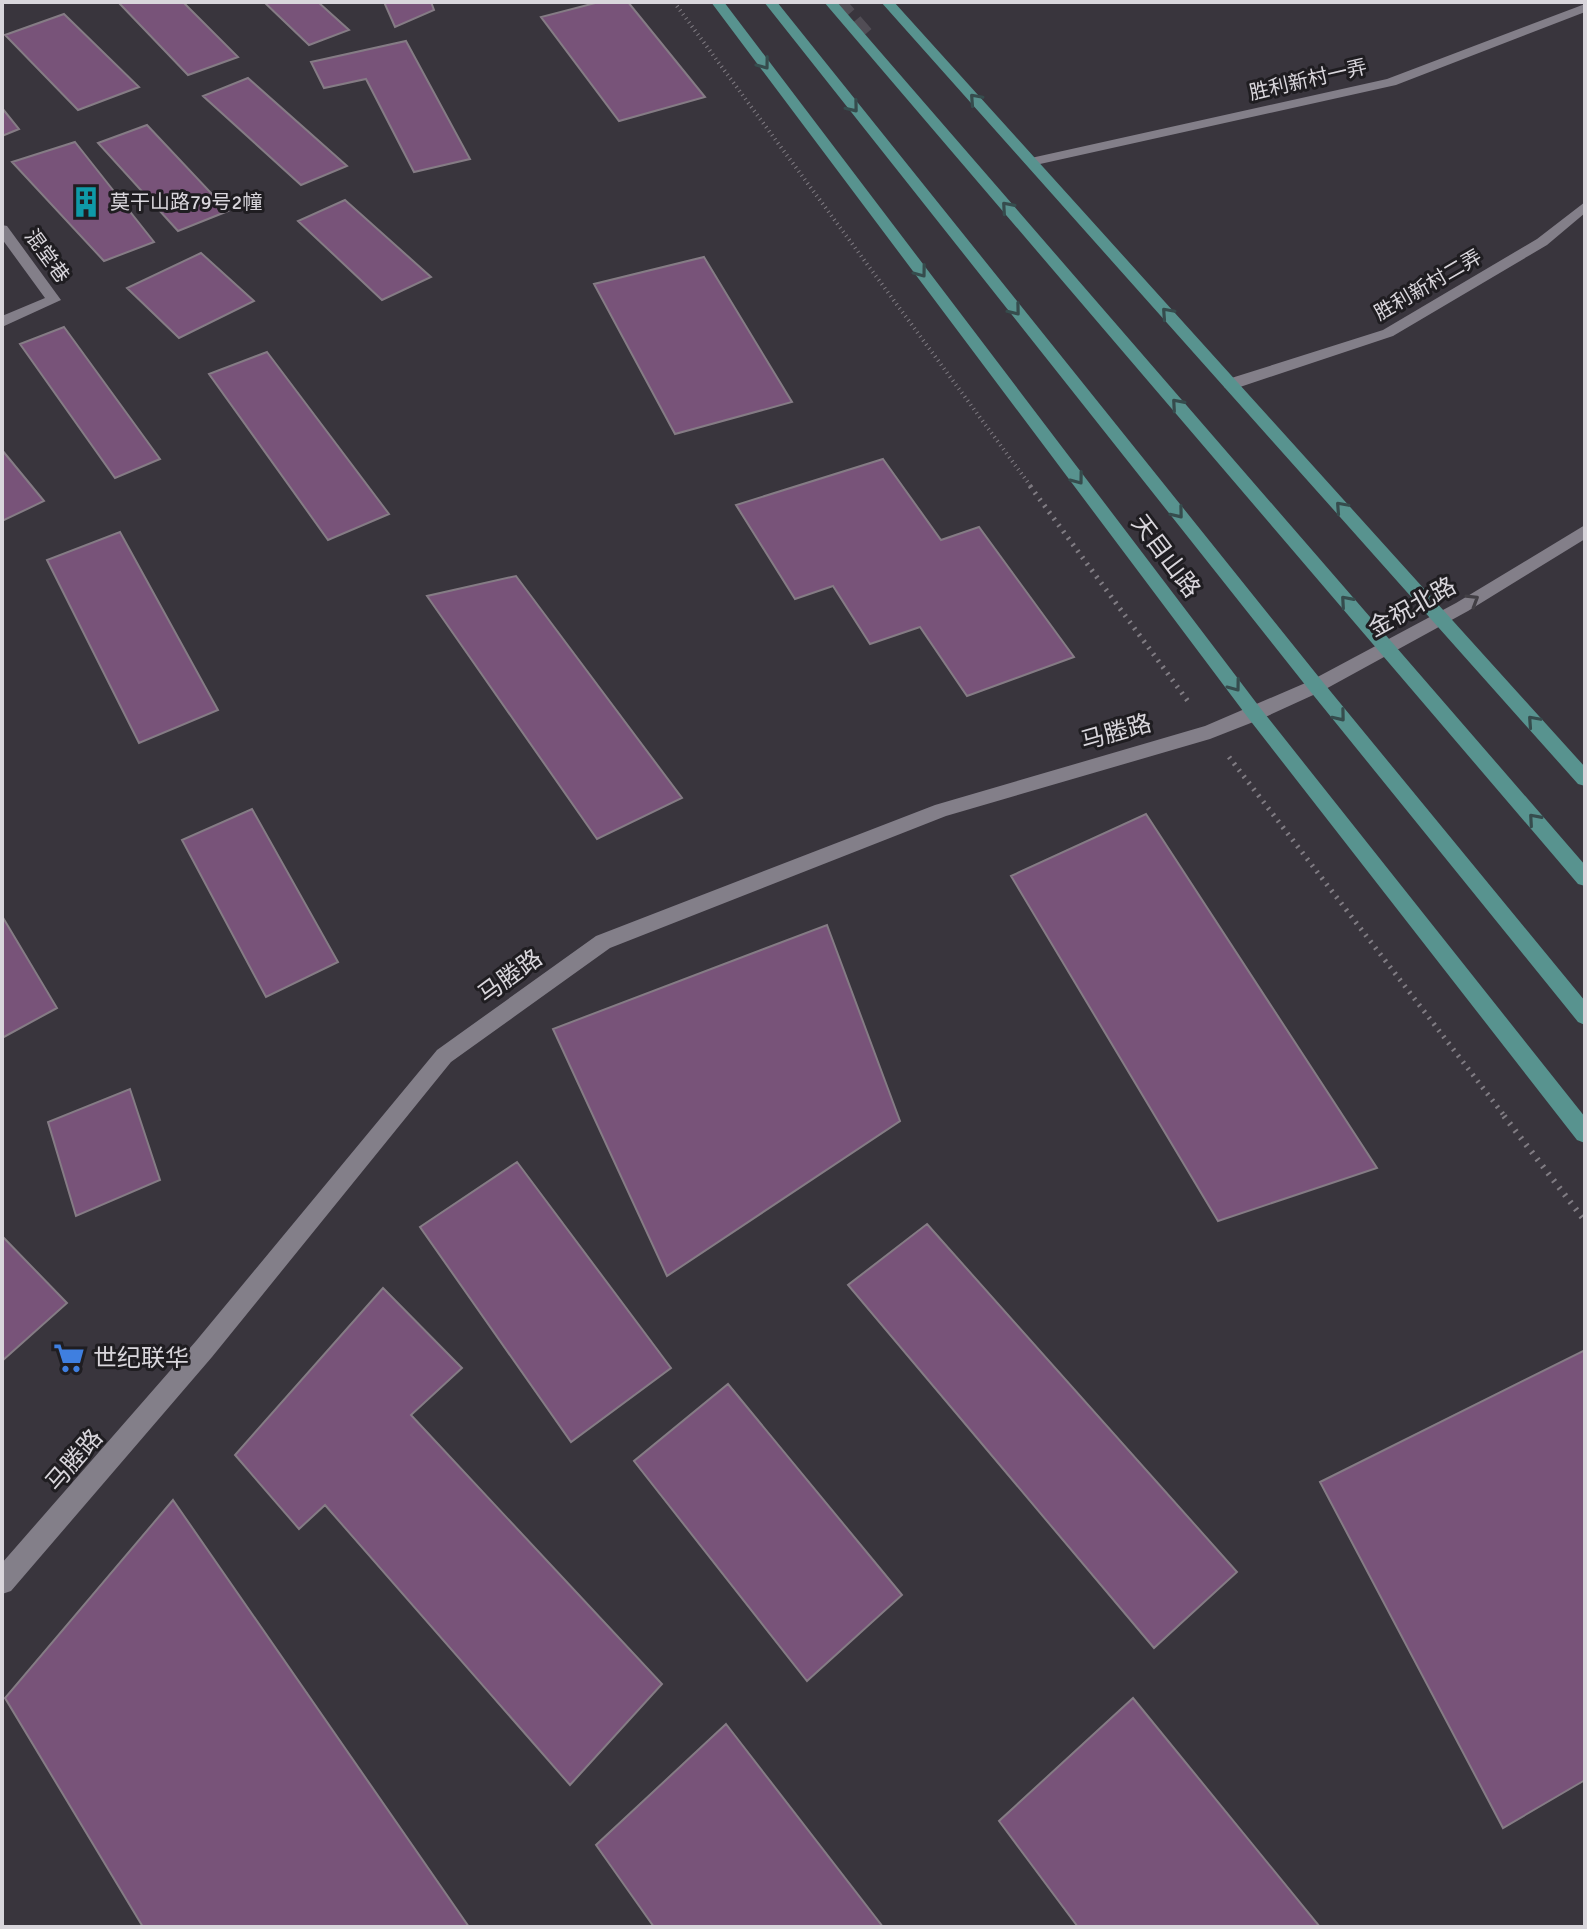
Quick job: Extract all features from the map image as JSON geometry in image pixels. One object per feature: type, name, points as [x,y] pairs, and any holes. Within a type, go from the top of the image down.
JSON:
[{"type":"main road","name":"天目山路","points":[[717,2],[1255,714],[1585,1133]]},
{"type":"main road","name":"天目山路","points":[[770,2],[1316,686],[1585,1016]]},
{"type":"main road","points":[[830,2],[1585,878]]},
{"type":"main road","points":[[887,2],[1585,779]]},
{"type":"street","name":"胜利新村一弄","points":[[1031,162],[1391,82],[1585,8]]},
{"type":"street","name":"胜利新村二弄","points":[[1231,384],[1388,333],[1542,242],[1585,206]]},
{"type":"street","name":"混堂巷","points":[[2,229],[54,300],[2,322]]},
{"type":"street","name":"金祝北路","points":[[1255,714],[1316,686],[1440,616],[1462,607],[1585,531]]},
{"type":"street","name":"马塍路","points":[[2,1582],[204,1349],[444,1056],[603,942],[942,810],[1210,732],[1255,714]]},
{"type":"path","points":[[674,2],[1210,732],[1585,1221]]},
{"type":"building","points":[[118,2],[183,2],[238,57],[188,75]]},
{"type":"building","points":[[264,2],[318,2],[349,30],[309,45]]},
{"type":"building","points":[[384,2],[431,2],[434,10],[395,27]]},
{"type":"building","points":[[599,2],[628,2],[705,97],[619,121],[541,17]]},
{"type":"building","points":[[64,14],[139,87],[78,110],[5,35]]},
{"type":"building","points":[[406,41],[470,159],[414,172],[366,79],[324,88],[311,62]]},
{"type":"building","points":[[248,78],[347,166],[301,185],[203,96]]},
{"type":"building","points":[[2,108],[19,129],[2,136]]},
{"type":"building","points":[[147,125],[228,211],[178,231],[98,143]]},
{"type":"building","name":"莫干山路79号2幢","points":[[75,142],[154,242],[104,261],[12,162]]},
{"type":"building","points":[[345,200],[431,277],[382,300],[298,221]]},
{"type":"building","points":[[201,253],[254,301],[179,338],[127,288]]},
{"type":"building","points":[[704,257],[792,402],[675,434],[594,284]]},
{"type":"building","points":[[64,327],[160,459],[115,478],[20,344]]},
{"type":"building","points":[[267,352],[389,514],[328,540],[209,374]]},
{"type":"building","points":[[2,450],[44,501],[2,521]]},
{"type":"building","points":[[883,459],[941,540],[979,527],[1074,657],[967,696],[920,627],[870,644],[833,586],[795,599],[736,505]]},
{"type":"building","points":[[120,532],[218,710],[139,743],[47,560]]},
{"type":"building","points":[[516,576],[682,798],[597,839],[427,596]]},
{"type":"building","points":[[252,809],[338,962],[266,997],[182,840]]},
{"type":"building","points":[[1146,814],[1377,1168],[1218,1221],[1011,876]]},
{"type":"building","points":[[2,916],[57,1008],[2,1038]]},
{"type":"building","points":[[827,925],[900,1121],[667,1276],[553,1029]]},
{"type":"building","points":[[130,1089],[160,1180],[76,1216],[48,1122]]},
{"type":"building","points":[[517,1162],[671,1368],[571,1442],[420,1227]]},
{"type":"building","points":[[927,1224],[1237,1572],[1154,1648],[848,1285]]},
{"type":"building","points":[[2,1236],[67,1303],[2,1361]]},
{"type":"building","points":[[383,1288],[462,1368],[411,1415],[662,1684],[570,1785],[325,1505],[299,1529],[235,1455]]},
{"type":"building","points":[[1585,1350],[1585,1780],[1503,1828],[1320,1482]]},
{"type":"building","points":[[728,1384],[902,1595],[807,1681],[634,1461]]},
{"type":"building","points":[[173,1500],[469,1927],[143,1927],[5,1698]]},
{"type":"building","points":[[1133,1698],[1320,1927],[1078,1927],[999,1821]]},
{"type":"building","points":[[726,1724],[883,1927],[654,1927],[596,1845]]},
{"type":"tunnel","points":[[837,2],[868,38]]},
{"type":"place","name":"莫干山路79号2幢","points":[[86,202]]},
{"type":"place","name":"世纪联华","points":[[69,1358]]}]
